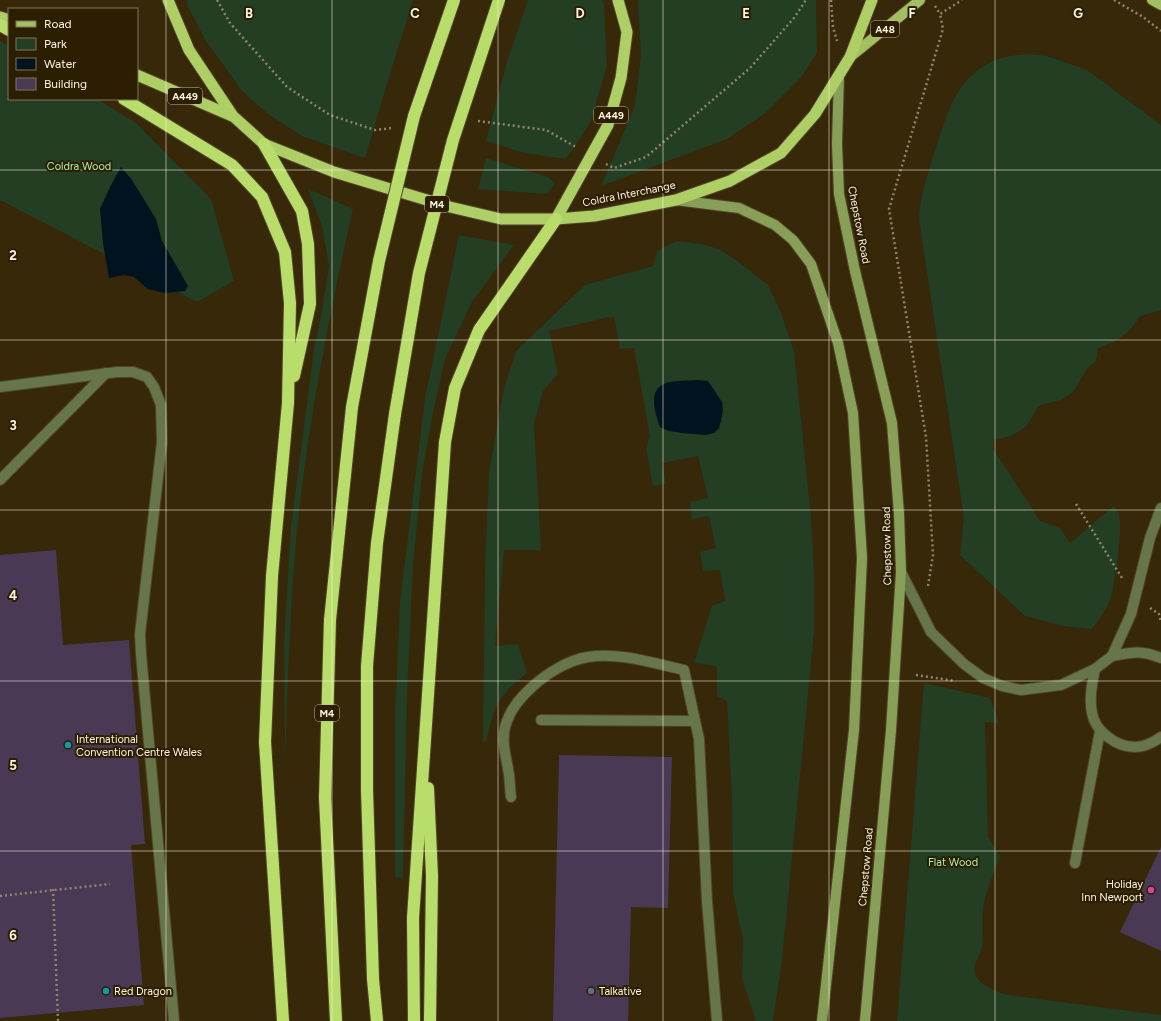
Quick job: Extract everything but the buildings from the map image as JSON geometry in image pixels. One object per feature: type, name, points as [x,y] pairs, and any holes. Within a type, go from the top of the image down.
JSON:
[{"type":"highway","name":"Coldra Interchange","points":[[168,0],[189,50],[233,116],[264,144],[334,172],[450,207],[501,219],[556,219],[594,216],[676,200],[730,181],[782,153],[815,114],[844,66],[872,0]]},
{"type":"highway","name":"M4","points":[[336,1021],[325,775],[330,620],[352,407],[379,261],[414,116],[454,0]]},
{"type":"highway","name":"M4","points":[[377,1021],[373,979],[367,790],[367,666],[377,543],[395,414],[421,266],[453,140],[499,0]]},
{"type":"highway","name":"A449","points":[[556,219],[608,125],[621,78],[627,32],[618,0]]},
{"type":"highway","name":"A449","points":[[138,75],[233,116]]},
{"type":"highway","points":[[126,100],[232,165],[262,196],[285,252],[290,303],[288,403],[272,576],[265,742],[283,1021]]},
{"type":"highway","points":[[264,144],[302,211],[308,244],[310,304],[288,403]]},
{"type":"highway","points":[[414,1021],[413,918],[444,442],[456,388],[479,330],[556,219]]},
{"type":"highway","points":[[425,725],[432,876],[430,1021]]},
{"type":"main road","name":"A48","points":[[844,66],[920,0]]},
{"type":"main road","points":[[1152,0],[1161,5]]},
{"type":"main road","name":"Chepstow Road","points":[[844,66],[836,144],[839,194],[855,271],[892,423],[899,514],[901,572],[891,730],[865,1021]]},
{"type":"main road","points":[[676,200],[739,208],[775,225],[794,240],[811,264],[838,343],[853,413],[862,558],[854,730],[822,1021]]},
{"type":"lane","points":[[0,387],[106,373],[133,372],[147,377],[154,387],[161,405],[162,442],[140,634],[174,1021]]},
{"type":"lane","points":[[0,480],[106,373]]},
{"type":"lane","points":[[1112,656],[1131,614],[1150,538],[1161,508]]},
{"type":"lane","points":[[901,572],[931,632],[964,664],[983,678],[1002,686],[1022,690],[1061,685],[1095,669],[1112,656],[1131,652],[1145,652],[1161,658]]},
{"type":"lane","points":[[511,797],[509,774],[504,754],[505,728],[517,701],[541,679],[571,662],[588,657],[623,657],[684,670],[699,740],[707,901],[717,1021]]},
{"type":"lane","points":[[1095,669],[1091,691],[1092,714],[1100,730],[1120,745],[1135,747],[1150,743],[1161,737]]},
{"type":"lane","points":[[541,720],[695,721]]},
{"type":"lane","points":[[1074,863],[1100,730]]},
{"type":"path","points":[[217,0],[230,23],[287,87],[330,115],[375,130],[397,127]]},
{"type":"path","points":[[478,121],[546,130],[614,168],[646,157],[750,68],[794,18],[806,0]]},
{"type":"path","points":[[830,0],[833,27],[844,66]]},
{"type":"path","points":[[928,586],[933,555],[926,437],[889,209],[943,29],[940,14],[932,0]]},
{"type":"path","points":[[940,14],[962,0]]},
{"type":"path","points":[[1114,0],[1143,17],[1161,31]]},
{"type":"path","points":[[1076,504],[1108,558],[1136,598],[1159,614],[1161,622]]},
{"type":"path","points":[[0,896],[53,889],[110,884]]},
{"type":"path","points":[[53,889],[58,1021]]},
{"type":"green space","points":[[187,0],[413,0],[365,158],[302,136],[268,114],[242,91],[206,41],[188,7]]},
{"type":"green space","points":[[528,0],[602,0],[604,4],[607,65],[591,121],[566,159],[524,153],[486,141],[507,62]]},
{"type":"green space","points":[[638,0],[816,0],[817,53],[802,76],[764,114],[727,139],[601,186],[635,106],[641,56]]},
{"type":"green space","name":"Coldra Wood","points":[[0,41],[8,45],[8,100],[99,100],[136,123],[211,199],[234,281],[197,302],[0,200]]},
{"type":"green space","points":[[1028,54],[1047,56],[1087,70],[1161,125],[1161,310],[1140,316],[1125,335],[1112,343],[1097,349],[1097,357],[1095,362],[1087,369],[1073,392],[1061,400],[1043,404],[1038,407],[1026,427],[1011,436],[994,440],[993,445],[994,450],[1040,521],[1060,528],[1070,543],[1114,506],[1119,513],[1120,531],[1113,590],[1103,614],[1092,629],[1063,626],[1025,616],[960,555],[964,518],[919,219],[924,186],[938,140],[948,112],[961,87],[981,67],[995,60]]},
{"type":"green space","points":[[486,158],[548,177],[555,183],[547,194],[478,189]]},
{"type":"green space","points":[[308,189],[353,209],[324,351],[311,423],[301,495],[294,563],[288,665],[285,767],[284,642],[291,527],[314,349],[329,266],[322,226]]},
{"type":"green space","points":[[459,235],[514,245],[472,302],[445,359],[422,473],[413,566],[407,696],[403,878],[395,877],[395,716],[400,602],[425,398]]},
{"type":"green space","points":[[677,241],[701,244],[719,249],[736,260],[768,285],[781,313],[794,351],[811,519],[814,570],[814,632],[782,960],[773,1021],[756,1021],[742,978],[743,939],[733,893],[732,798],[727,701],[717,696],[717,666],[694,663],[712,606],[725,601],[720,570],[703,571],[700,552],[716,548],[709,516],[692,519],[690,502],[708,498],[698,456],[662,463],[666,484],[653,486],[646,448],[650,436],[634,348],[620,349],[614,316],[549,331],[558,374],[543,391],[534,423],[541,550],[504,550],[495,646],[518,644],[527,673],[511,687],[498,703],[486,742],[483,740],[485,568],[489,473],[504,388],[516,351],[585,285],[653,266],[658,250]]},
{"type":"green space","name":"Flat Wood","points":[[924,683],[990,698],[999,723],[985,722],[988,837],[1000,857],[984,904],[982,947],[975,964],[974,971],[977,978],[989,988],[1008,995],[1161,1015],[1161,1021],[897,1021]]},
{"type":"water","points":[[121,167],[132,180],[156,219],[162,241],[188,286],[185,291],[164,293],[148,289],[134,277],[124,275],[109,278],[103,243],[100,209]]},
{"type":"water","points":[[697,380],[708,381],[722,402],[723,410],[719,428],[714,433],[706,435],[669,431],[660,427],[654,404],[655,393],[658,389],[665,383],[669,382]]},
{"type":"place","name":"International Convention Centre Wales","points":[[68,745]]},
{"type":"place","name":"Holiday Inn Newport","points":[[1151,890]]},
{"type":"place","name":"Red Dragon","points":[[106,991]]},
{"type":"place","name":"Talkative","points":[[591,991]]}]
